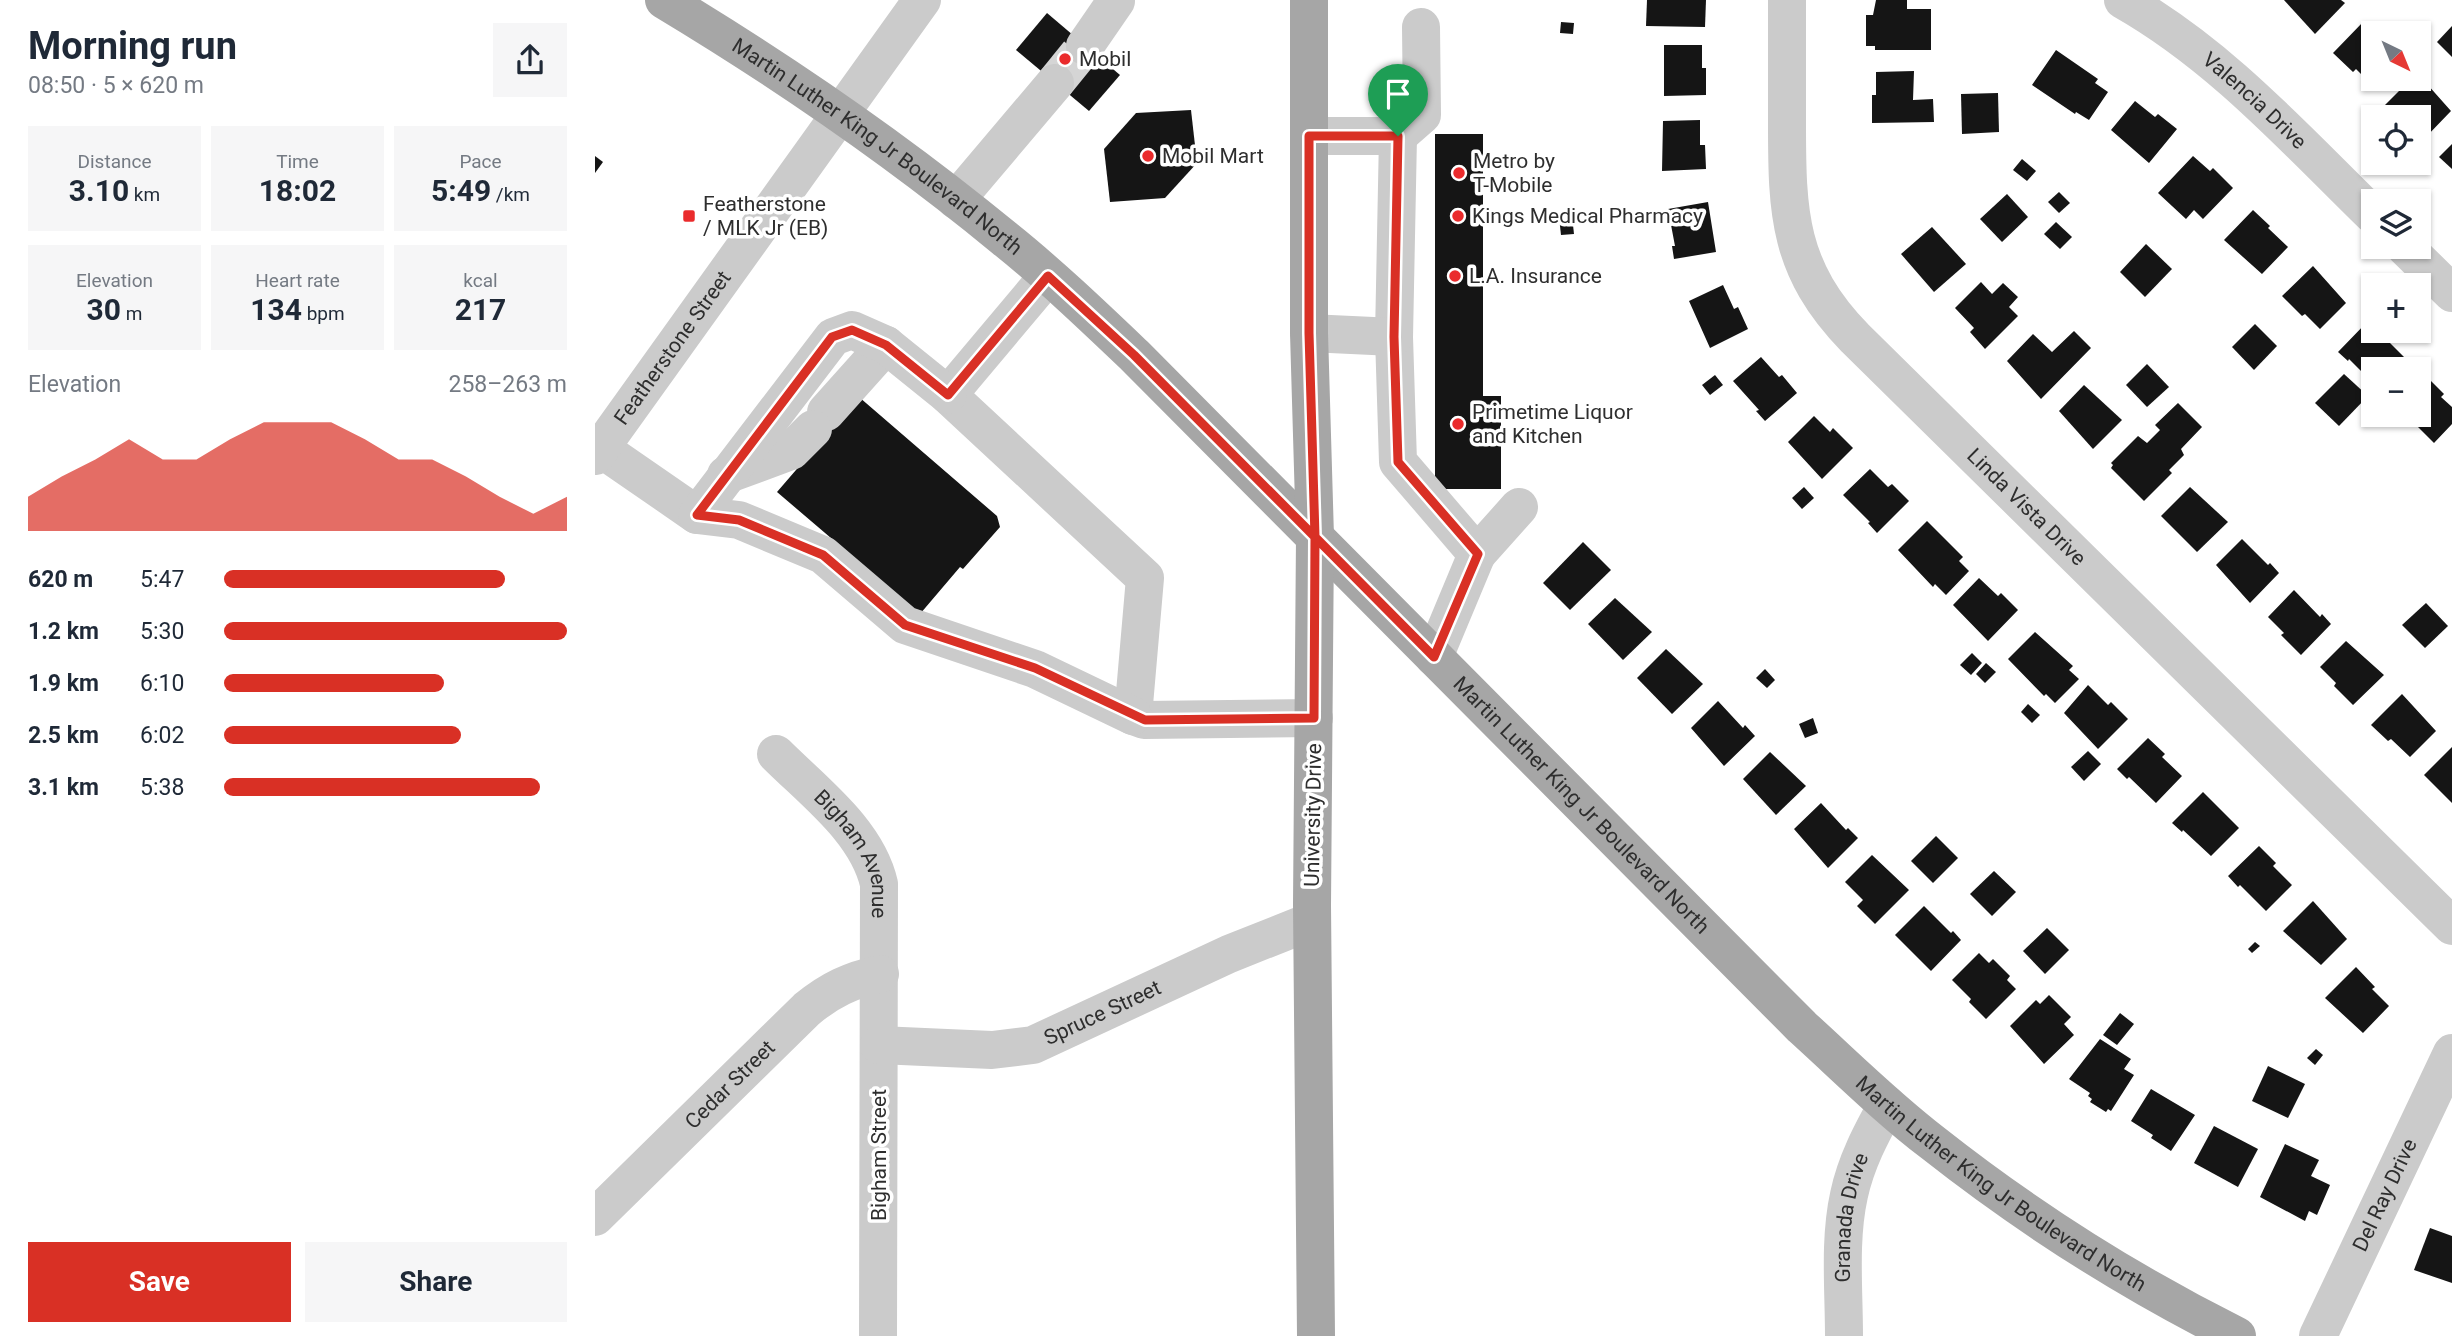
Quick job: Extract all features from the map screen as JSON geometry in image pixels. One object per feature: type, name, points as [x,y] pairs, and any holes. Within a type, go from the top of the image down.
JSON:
[{"type":"main road","name":"Martin Luther King Jr Boulevard North","points":[[664,0],[773,69],[838,115],[956,200],[1048,276],[1134,355],[1802,1027],[1887,1105],[1942,1150],[2046,1226],[2168,1300],[2237,1336]]},
{"type":"main road","name":"University Drive","points":[[1309,0],[1309,333],[1315,537],[1313,921],[1316,1336]]},
{"type":"street","name":"Featherstone Street","points":[[598,452],[922,0]]},
{"type":"street","points":[[1085,46],[1116,1],[1114,0]]},
{"type":"street","name":"Linda Vista Drive","points":[[1787,0],[1787,174],[1790,214],[1804,265],[1829,310],[2452,926]]},
{"type":"street","name":"Valencia Drive","points":[[2123,0],[2176,33],[2215,63],[2361,203]]},
{"type":"street","points":[[1309,136],[1398,136],[1422,115],[1421,27]]},
{"type":"street","points":[[956,200],[1055,83]]},
{"type":"street","points":[[1398,136],[1394,337],[1398,462],[1478,554]]},
{"type":"street","points":[[2417,259],[2452,293]]},
{"type":"street","points":[[948,395],[1048,276]]},
{"type":"street","points":[[1309,333],[1394,337]]},
{"type":"street","points":[[697,515],[832,337],[869,337],[948,395],[1145,578],[1133,716]]},
{"type":"street","points":[[726,475],[791,451],[820,420],[869,337]]},
{"type":"street","points":[[598,452],[697,515],[739,520],[823,555],[905,625],[1035,668],[1133,716],[1145,720],[1314,718]]},
{"type":"street","points":[[1434,657],[1478,554],[1519,507]]},
{"type":"street","name":"Bigham Avenue","points":[[776,754],[855,834],[873,864],[880,896],[880,974]]},
{"type":"street","name":"Spruce Street","points":[[879,1045],[992,1050],[1033,1045],[1229,954],[1313,921]]},
{"type":"street","name":"Bigham Street","points":[[878,1336],[880,974]]},
{"type":"street","name":"Cedar Street","points":[[595,1217],[807,1009],[843,984],[880,974]]},
{"type":"street","name":"Del Ray Drive","points":[[2318,1336],[2452,1053]]},
{"type":"street","name":"Granada Drive","points":[[1844,1336],[1845,1223],[1849,1197],[1868,1138],[1887,1105]]},
{"type":"building","points":[[1647,0],[1706,0],[1705,27],[1646,26]]},
{"type":"building","points":[[1876,0],[1907,0],[1907,9],[1931,9],[1931,50],[1875,50],[1875,46],[1866,46],[1866,15],[1873,15]]},
{"type":"building","points":[[2284,0],[2341,0],[2345,3],[2315,34]]},
{"type":"building","points":[[1047,13],[1120,75],[1089,111],[1016,50]]},
{"type":"building","points":[[1561,22],[1574,23],[1573,34],[1560,33]]},
{"type":"building","points":[[2361,24],[2361,74],[2356,69],[2353,72],[2333,53]]},
{"type":"building","points":[[2452,26],[2452,57],[2437,42]]},
{"type":"building","points":[[1664,45],[1702,45],[1702,68],[1706,68],[1706,95],[1664,96]]},
{"type":"building","points":[[2056,50],[2098,79],[2095,83],[2108,92],[2089,120],[2076,112],[2075,114],[2032,85]]},
{"type":"building","points":[[1914,71],[1913,100],[1933,99],[1934,122],[1872,123],[1872,95],[1876,95],[1876,72]]},
{"type":"building","points":[[2431,88],[2451,111],[2431,132],[2431,105],[2385,105],[2399,91],[2431,91]]},
{"type":"building","points":[[1998,93],[1999,132],[1962,134],[1961,94]]},
{"type":"building","points":[[2135,101],[2155,117],[2158,114],[2177,129],[2149,163],[2111,130]]},
{"type":"building","points":[[1191,110],[1197,163],[1165,198],[1110,202],[1104,149],[1136,113]]},
{"type":"building","points":[[1700,120],[1700,145],[1705,145],[1706,169],[1662,171],[1663,121]]},
{"type":"building","points":[[1435,134],[1483,134],[1483,396],[1501,396],[1501,489],[1435,489]]},
{"type":"building","points":[[2452,144],[2452,169],[2439,157]]},
{"type":"building","points":[[595,156],[603,162],[595,173]]},
{"type":"building","points":[[2193,156],[2210,171],[2213,168],[2233,188],[2203,219],[2194,210],[2186,219],[2158,193]]},
{"type":"building","points":[[2022,159],[2036,171],[2027,181],[2013,170]]},
{"type":"building","points":[[2059,192],[2070,203],[2059,213],[2048,202]]},
{"type":"building","points":[[2007,194],[2028,217],[2002,242],[1980,219]]},
{"type":"building","points":[[1708,202],[1716,252],[1674,259],[1672,246],[1675,246],[1668,209]]},
{"type":"building","points":[[2253,210],[2288,247],[2262,274],[2224,240]]},
{"type":"building","points":[[1572,216],[1574,234],[1561,235],[1559,217]]},
{"type":"building","points":[[2056,222],[2072,237],[2060,249],[2044,234]]},
{"type":"building","points":[[1932,227],[1966,264],[1934,292],[1901,254]]},
{"type":"building","points":[[2146,244],[2172,269],[2145,297],[2120,272]]},
{"type":"building","points":[[2313,266],[2346,303],[2320,329],[2282,296]]},
{"type":"building","points":[[1981,282],[1992,294],[2003,283],[2018,297],[2009,307],[2018,316],[1985,349],[1970,332],[1974,328],[1955,308]]},
{"type":"building","points":[[1723,285],[1734,309],[1738,307],[1748,329],[1710,348],[1689,301]]},
{"type":"building","points":[[2255,324],[2277,346],[2254,370],[2232,347]]},
{"type":"building","points":[[2361,328],[2361,343],[2390,343],[2404,357],[2361,357],[2361,371],[2338,352]]},
{"type":"building","points":[[2074,331],[2091,348],[2041,399],[2007,361],[2033,334],[2052,352]]},
{"type":"building","points":[[1761,357],[1779,377],[1782,375],[1797,393],[1765,421],[1756,411],[1759,410],[1733,381]]},
{"type":"building","points":[[2147,364],[2169,387],[2147,407],[2126,385]]},
{"type":"building","points":[[2344,374],[2361,390],[2361,403],[2339,426],[2315,403]]},
{"type":"building","points":[[1715,375],[1723,385],[1710,395],[1702,385]]},
{"type":"building","points":[[2431,381],[2444,394],[2441,397],[2452,407],[2452,424],[2434,443],[2418,427],[2431,427]]},
{"type":"building","points":[[2084,385],[2122,420],[2093,449],[2059,411]]},
{"type":"building","points":[[859,397],[997,516],[1000,527],[963,569],[960,567],[920,614],[777,492]]},
{"type":"building","points":[[2178,403],[2202,427],[2181,449],[2184,455],[2169,470],[2172,473],[2144,501],[2111,468],[2111,463],[2138,436],[2147,443],[2160,430],[2155,425]]},
{"type":"building","points":[[1814,416],[1830,432],[1833,428],[1853,448],[1822,479],[1788,442]]},
{"type":"building","points":[[1870,469],[1888,487],[1892,484],[1909,501],[1877,533],[1868,523],[1870,522],[1843,495]]},
{"type":"building","points":[[1804,487],[1814,498],[1802,509],[1792,498]]},
{"type":"building","points":[[2190,487],[2228,522],[2197,552],[2161,516]]},
{"type":"building","points":[[1927,521],[1963,557],[1959,561],[1969,571],[1946,595],[1935,584],[1933,587],[1898,550]]},
{"type":"building","points":[[2242,539],[2279,573],[2250,603],[2216,565]]},
{"type":"building","points":[[1583,542],[1611,570],[1570,610],[1543,583]]},
{"type":"building","points":[[1979,578],[1998,596],[2001,593],[2018,610],[1988,641],[1953,605]]},
{"type":"building","points":[[2294,590],[2320,617],[2322,614],[2331,624],[2301,655],[2268,617]]},
{"type":"building","points":[[1615,598],[1652,632],[1623,660],[1588,624]]},
{"type":"building","points":[[2426,603],[2448,626],[2425,648],[2402,625]]},
{"type":"building","points":[[2035,632],[2073,666],[2069,670],[2079,679],[2055,703],[2046,694],[2044,696],[2008,659]]},
{"type":"building","points":[[2346,641],[2384,675],[2353,705],[2320,667]]},
{"type":"building","points":[[1666,649],[1703,684],[1672,714],[1637,678]]},
{"type":"building","points":[[1972,653],[1982,663],[1971,675],[1960,665]]},
{"type":"building","points":[[1986,663],[1996,672],[1985,683],[1976,674]]},
{"type":"building","points":[[1765,669],[1775,680],[1767,688],[1756,678]]},
{"type":"building","points":[[2088,685],[2108,705],[2111,702],[2128,719],[2098,749],[2064,713]]},
{"type":"building","points":[[2402,694],[2436,731],[2410,757],[2371,725]]},
{"type":"building","points":[[1718,701],[1743,728],[1745,725],[1755,736],[1724,766],[1691,728]]},
{"type":"building","points":[[2028,704],[2040,715],[2032,723],[2021,712]]},
{"type":"building","points":[[1813,718],[1818,733],[1805,738],[1799,724]]},
{"type":"building","points":[[2148,738],[2165,754],[2162,757],[2182,776],[2156,803],[2117,769]]},
{"type":"building","points":[[2452,747],[2452,803],[2424,775]]},
{"type":"building","points":[[2088,751],[2101,764],[2084,781],[2071,767]]},
{"type":"building","points":[[1770,752],[1806,786],[1776,815],[1743,779]]},
{"type":"building","points":[[2203,792],[2239,828],[2211,856],[2172,823]]},
{"type":"building","points":[[1821,803],[1846,830],[1848,828],[1858,838],[1828,868],[1794,829]]},
{"type":"building","points":[[1936,836],[1958,858],[1933,883],[1911,861]]},
{"type":"building","points":[[2259,846],[2276,863],[2273,866],[2292,885],[2266,911],[2228,876]]},
{"type":"building","points":[[1872,855],[1909,890],[1875,924],[1857,906],[1863,900],[1845,882]]},
{"type":"building","points":[[1994,871],[2016,892],[1992,916],[1970,894]]},
{"type":"building","points":[[2313,901],[2347,939],[2321,965],[2283,931]]},
{"type":"building","points":[[1924,906],[1961,940],[1931,971],[1895,935]]},
{"type":"building","points":[[2047,928],[2069,950],[2045,974],[2023,951]]},
{"type":"building","points":[[2255,942],[2260,946],[2252,953],[2248,949]]},
{"type":"building","points":[[1979,953],[1989,963],[1993,959],[2010,976],[2007,980],[2016,989],[1986,1019],[1952,980]]},
{"type":"building","points":[[2356,967],[2389,1006],[2363,1033],[2325,998]]},
{"type":"building","points":[[2049,995],[2071,1017],[2064,1024],[2074,1035],[2044,1064],[2010,1026],[2036,1000],[2040,1004]]},
{"type":"building","points":[[2120,1013],[2134,1024],[2117,1045],[2103,1035]]},
{"type":"building","points":[[2100,1039],[2131,1059],[2124,1069],[2134,1075],[2111,1111],[2108,1109],[2106,1112],[2090,1102],[2090,1093],[2069,1079]]},
{"type":"building","points":[[2316,1049],[2323,1055],[2315,1065],[2307,1058]]},
{"type":"building","points":[[2268,1066],[2305,1084],[2288,1118],[2252,1101]]},
{"type":"building","points":[[2151,1089],[2195,1115],[2171,1151],[2131,1121]]},
{"type":"building","points":[[2214,1126],[2258,1149],[2238,1187],[2194,1163]]},
{"type":"building","points":[[2285,1144],[2319,1160],[2311,1176],[2330,1185],[2317,1215],[2309,1211],[2305,1221],[2260,1197]]},
{"type":"building","points":[[2430,1228],[2452,1236],[2452,1283],[2414,1270]]},
{"type":"tunnel","points":[[1055,83],[1085,46]]},
{"type":"place","name":"Mobil","points":[[1065,59]]},
{"type":"place","name":"Mobil Mart","points":[[1148,156]]},
{"type":"place","name":"Metro by T-Mobile","points":[[1459,173]]},
{"type":"place","name":"Featherstone / MLK Jr (EB)","points":[[689,216]]},
{"type":"place","name":"Kings Medical Pharmacy","points":[[1458,216]]},
{"type":"place","name":"L.A. Insurance","points":[[1455,276]]},
{"type":"place","name":"Primetime Liquor and Kitchen","points":[[1458,424]]},
{"type":"route","points":[[1398,136],[1309,136],[1309,333],[1315,537],[1134,355],[1048,276],[948,395],[886,345],[852,330],[832,337],[697,515],[739,520],[823,555],[905,625],[1035,668],[1145,720],[1314,718],[1315,537],[1434,657],[1478,554],[1398,462],[1394,337],[1398,136]]}]
